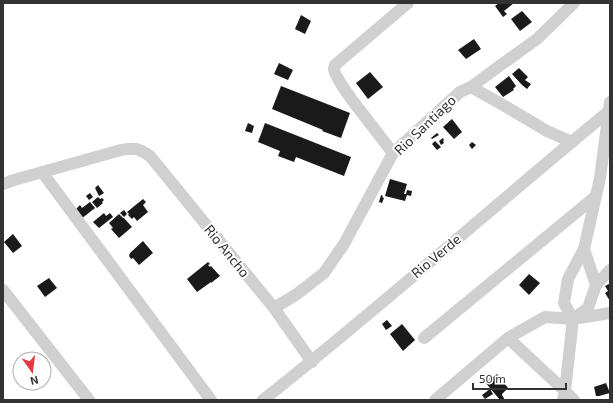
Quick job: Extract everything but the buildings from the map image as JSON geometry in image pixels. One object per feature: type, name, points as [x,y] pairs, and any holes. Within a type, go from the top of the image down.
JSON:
[{"type":"street","points":[[394,153],[340,84],[334,69],[335,65],[408,3]]},
{"type":"street","name":"Rio Santiago","points":[[274,308],[297,294],[324,273],[344,244],[394,153],[449,101],[537,40],[574,3]]},
{"type":"street","points":[[471,87],[503,104],[547,131],[572,142]]},
{"type":"street","points":[[567,397],[573,319],[564,303],[568,279],[584,248],[600,178],[609,107]]},
{"type":"street","name":"Rio Verde","points":[[263,400],[312,362],[572,142],[609,107]]},
{"type":"street","name":"Rio Ancho","points":[[42,172],[121,150],[141,150],[150,156],[274,308],[312,362]]},
{"type":"street","points":[[3,184],[42,172],[211,400]]},
{"type":"street","points":[[424,338],[595,197]]},
{"type":"street","points":[[584,248],[596,285]]},
{"type":"street","points":[[573,319],[588,308],[596,285],[610,270]]},
{"type":"street","points":[[3,290],[89,400]]},
{"type":"street","points":[[435,400],[508,338],[545,317],[573,319],[610,313]]},
{"type":"street","points":[[508,338],[567,397]]}]
